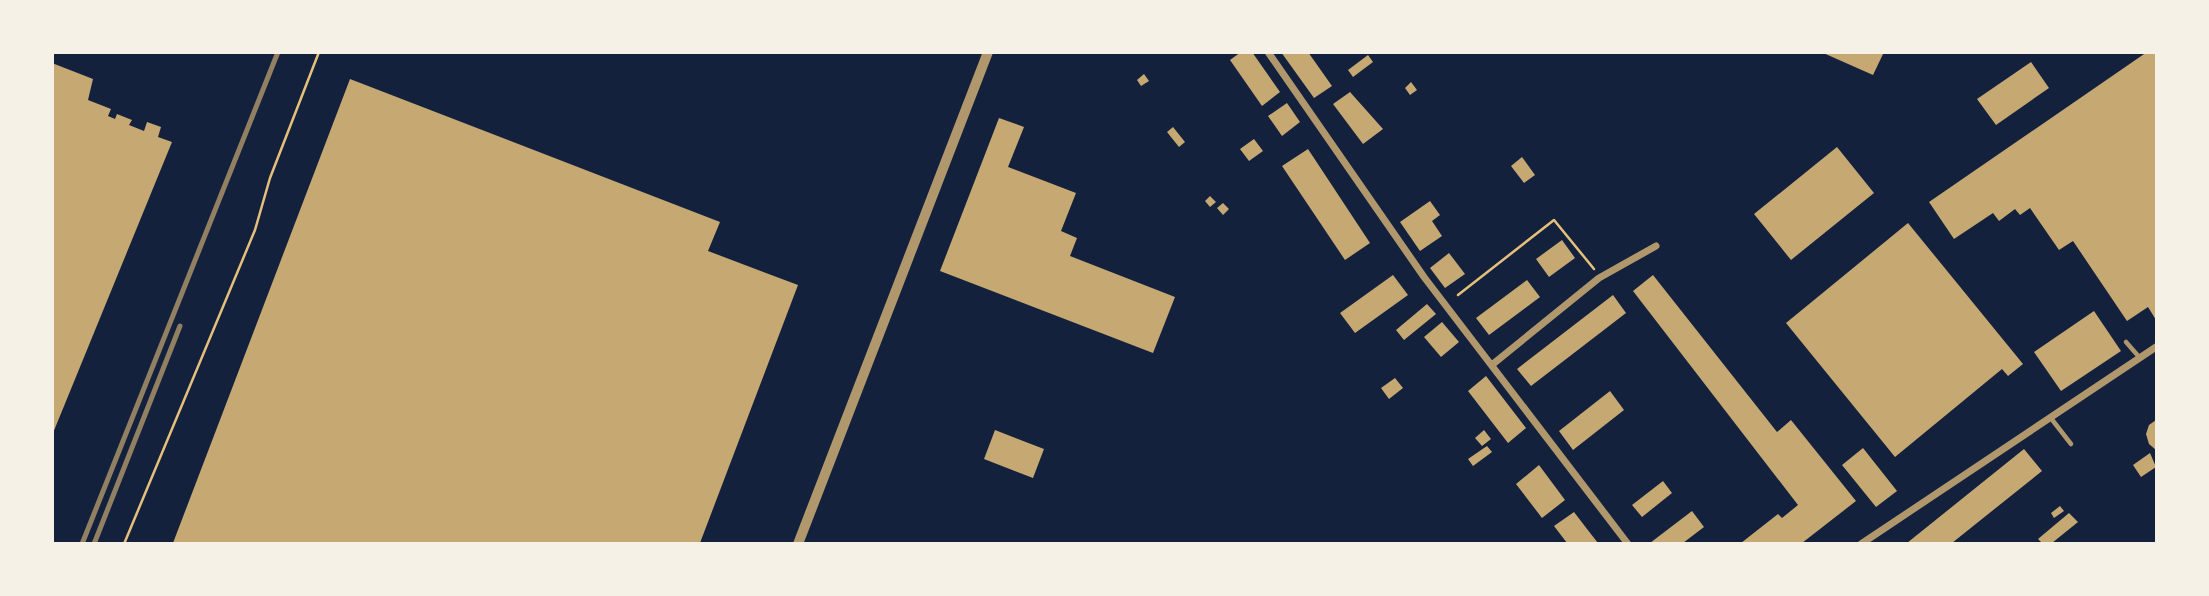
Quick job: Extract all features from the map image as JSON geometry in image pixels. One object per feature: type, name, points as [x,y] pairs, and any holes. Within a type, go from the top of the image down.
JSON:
[{"type":"street","points":[[798,544],[988,52]]},
{"type":"street","points":[[1268,52],[1424,277],[1628,544]]},
{"type":"street","points":[[1493,364],[1599,278],[1656,246]]},
{"type":"street","points":[[1861,544],[2157,347]]},
{"type":"lane","points":[[2126,342],[2140,358]]},
{"type":"lane","points":[[2050,416],[2071,444]]},
{"type":"path","points":[[124,544],[255,230],[270,178],[319,52]]},
{"type":"path","points":[[1458,295],[1554,220],[1599,278]]},
{"type":"building","points":[[1241,52],[1252,52],[1280,92],[1262,106],[1230,60]]},
{"type":"building","points":[[1281,52],[1308,52],[1332,86],[1314,98]]},
{"type":"building","points":[[1821,52],[1884,52],[1873,75]]},
{"type":"building","points":[[2147,52],[2156,52],[2156,320],[2148,307],[2127,321],[2073,241],[2059,250],[2030,208],[2020,215],[2015,209],[1999,221],[1993,213],[1954,239],[1929,202]]},
{"type":"building","points":[[1368,55],[1373,62],[1353,77],[1348,70]]},
{"type":"building","points":[[2031,62],[2049,88],[1996,125],[1977,99]]},
{"type":"building","points":[[52,63],[93,79],[88,100],[111,109],[108,116],[115,119],[117,114],[132,120],[129,125],[144,131],[147,122],[161,127],[158,137],[172,142],[53,433]]},
{"type":"building","points":[[1144,74],[1149,81],[1141,86],[1137,80]]},
{"type":"building","points":[[350,79],[720,222],[708,251],[798,285],[700,543],[173,543]]},
{"type":"building","points":[[1411,82],[1417,90],[1410,95],[1405,88]]},
{"type":"building","points":[[1350,92],[1383,129],[1363,144],[1333,104]]},
{"type":"building","points":[[1287,103],[1300,122],[1282,136],[1268,116]]},
{"type":"building","points":[[999,118],[1024,127],[1008,167],[1076,193],[1061,231],[1077,238],[1070,256],[1175,297],[1153,353],[940,271]]},
{"type":"building","points":[[1173,127],[1185,142],[1179,147],[1167,132]]},
{"type":"building","points":[[1254,139],[1263,151],[1249,161],[1240,149]]},
{"type":"building","points":[[1837,147],[1874,193],[1791,260],[1754,214]]},
{"type":"building","points":[[1308,149],[1370,243],[1345,260],[1282,166]]},
{"type":"building","points":[[1522,157],[1535,175],[1524,183],[1511,166]]},
{"type":"building","points":[[1210,196],[1216,202],[1210,207],[1205,201]]},
{"type":"building","points":[[1430,201],[1440,215],[1432,221],[1442,236],[1420,251],[1400,222]]},
{"type":"building","points":[[1223,203],[1229,209],[1223,215],[1217,208]]},
{"type":"building","points":[[1908,223],[2023,364],[2008,376],[2002,369],[1895,457],[1786,323]]},
{"type":"building","points":[[1562,240],[1575,258],[1549,277],[1536,259]]},
{"type":"building","points":[[1449,253],[1465,274],[1445,288],[1430,268]]},
{"type":"building","points":[[1393,275],[1408,295],[1355,333],[1340,313]]},
{"type":"building","points":[[1653,275],[1777,432],[1791,420],[1856,501],[1802,543],[1741,543],[1778,514],[1782,518],[1798,505],[1633,291]]},
{"type":"building","points":[[1527,280],[1540,297],[1489,335],[1476,318]]},
{"type":"building","points":[[1613,295],[1626,313],[1531,386],[1517,369]]},
{"type":"building","points":[[1427,304],[1436,314],[1404,340],[1396,330]]},
{"type":"building","points":[[2094,311],[2121,351],[2061,391],[2034,352]]},
{"type":"building","points":[[1442,322],[1459,342],[1441,357],[1424,337]]},
{"type":"building","points":[[1486,376],[1526,428],[1508,443],[1468,391]]},
{"type":"building","points":[[1395,378],[1403,388],[1389,399],[1381,388]]},
{"type":"building","points":[[1610,391],[1624,410],[1573,450],[1559,431]]},
{"type":"building","points":[[2156,420],[2156,450],[2149,444],[2146,434],[2149,425]]},
{"type":"building","points":[[995,430],[1044,449],[1033,478],[984,459]]},
{"type":"building","points":[[1484,430],[1491,439],[1482,446],[1475,438]]},
{"type":"building","points":[[1487,446],[1492,452],[1473,466],[1468,459]]},
{"type":"building","points":[[1863,448],[1897,491],[1876,507],[1842,465]]},
{"type":"building","points":[[2024,449],[2042,471],[1952,543],[1907,543]]},
{"type":"building","points":[[2150,453],[2156,467],[2141,477],[2133,465]]},
{"type":"building","points":[[1539,465],[1565,500],[1542,518],[1516,484]]},
{"type":"building","points":[[1663,481],[1672,493],[1642,517],[1632,505]]},
{"type":"building","points":[[2060,506],[2064,511],[2054,518],[2051,513]]},
{"type":"building","points":[[1692,511],[1704,527],[1683,543],[1650,543]]},
{"type":"building","points":[[1574,512],[1598,543],[1567,543],[1554,526]]},
{"type":"building","points":[[2069,513],[2078,522],[2052,543],[2042,543],[2038,539]]},
{"type":"railway","points":[[82,544],[278,52]]},
{"type":"railway","points":[[94,544],[180,326]]}]
